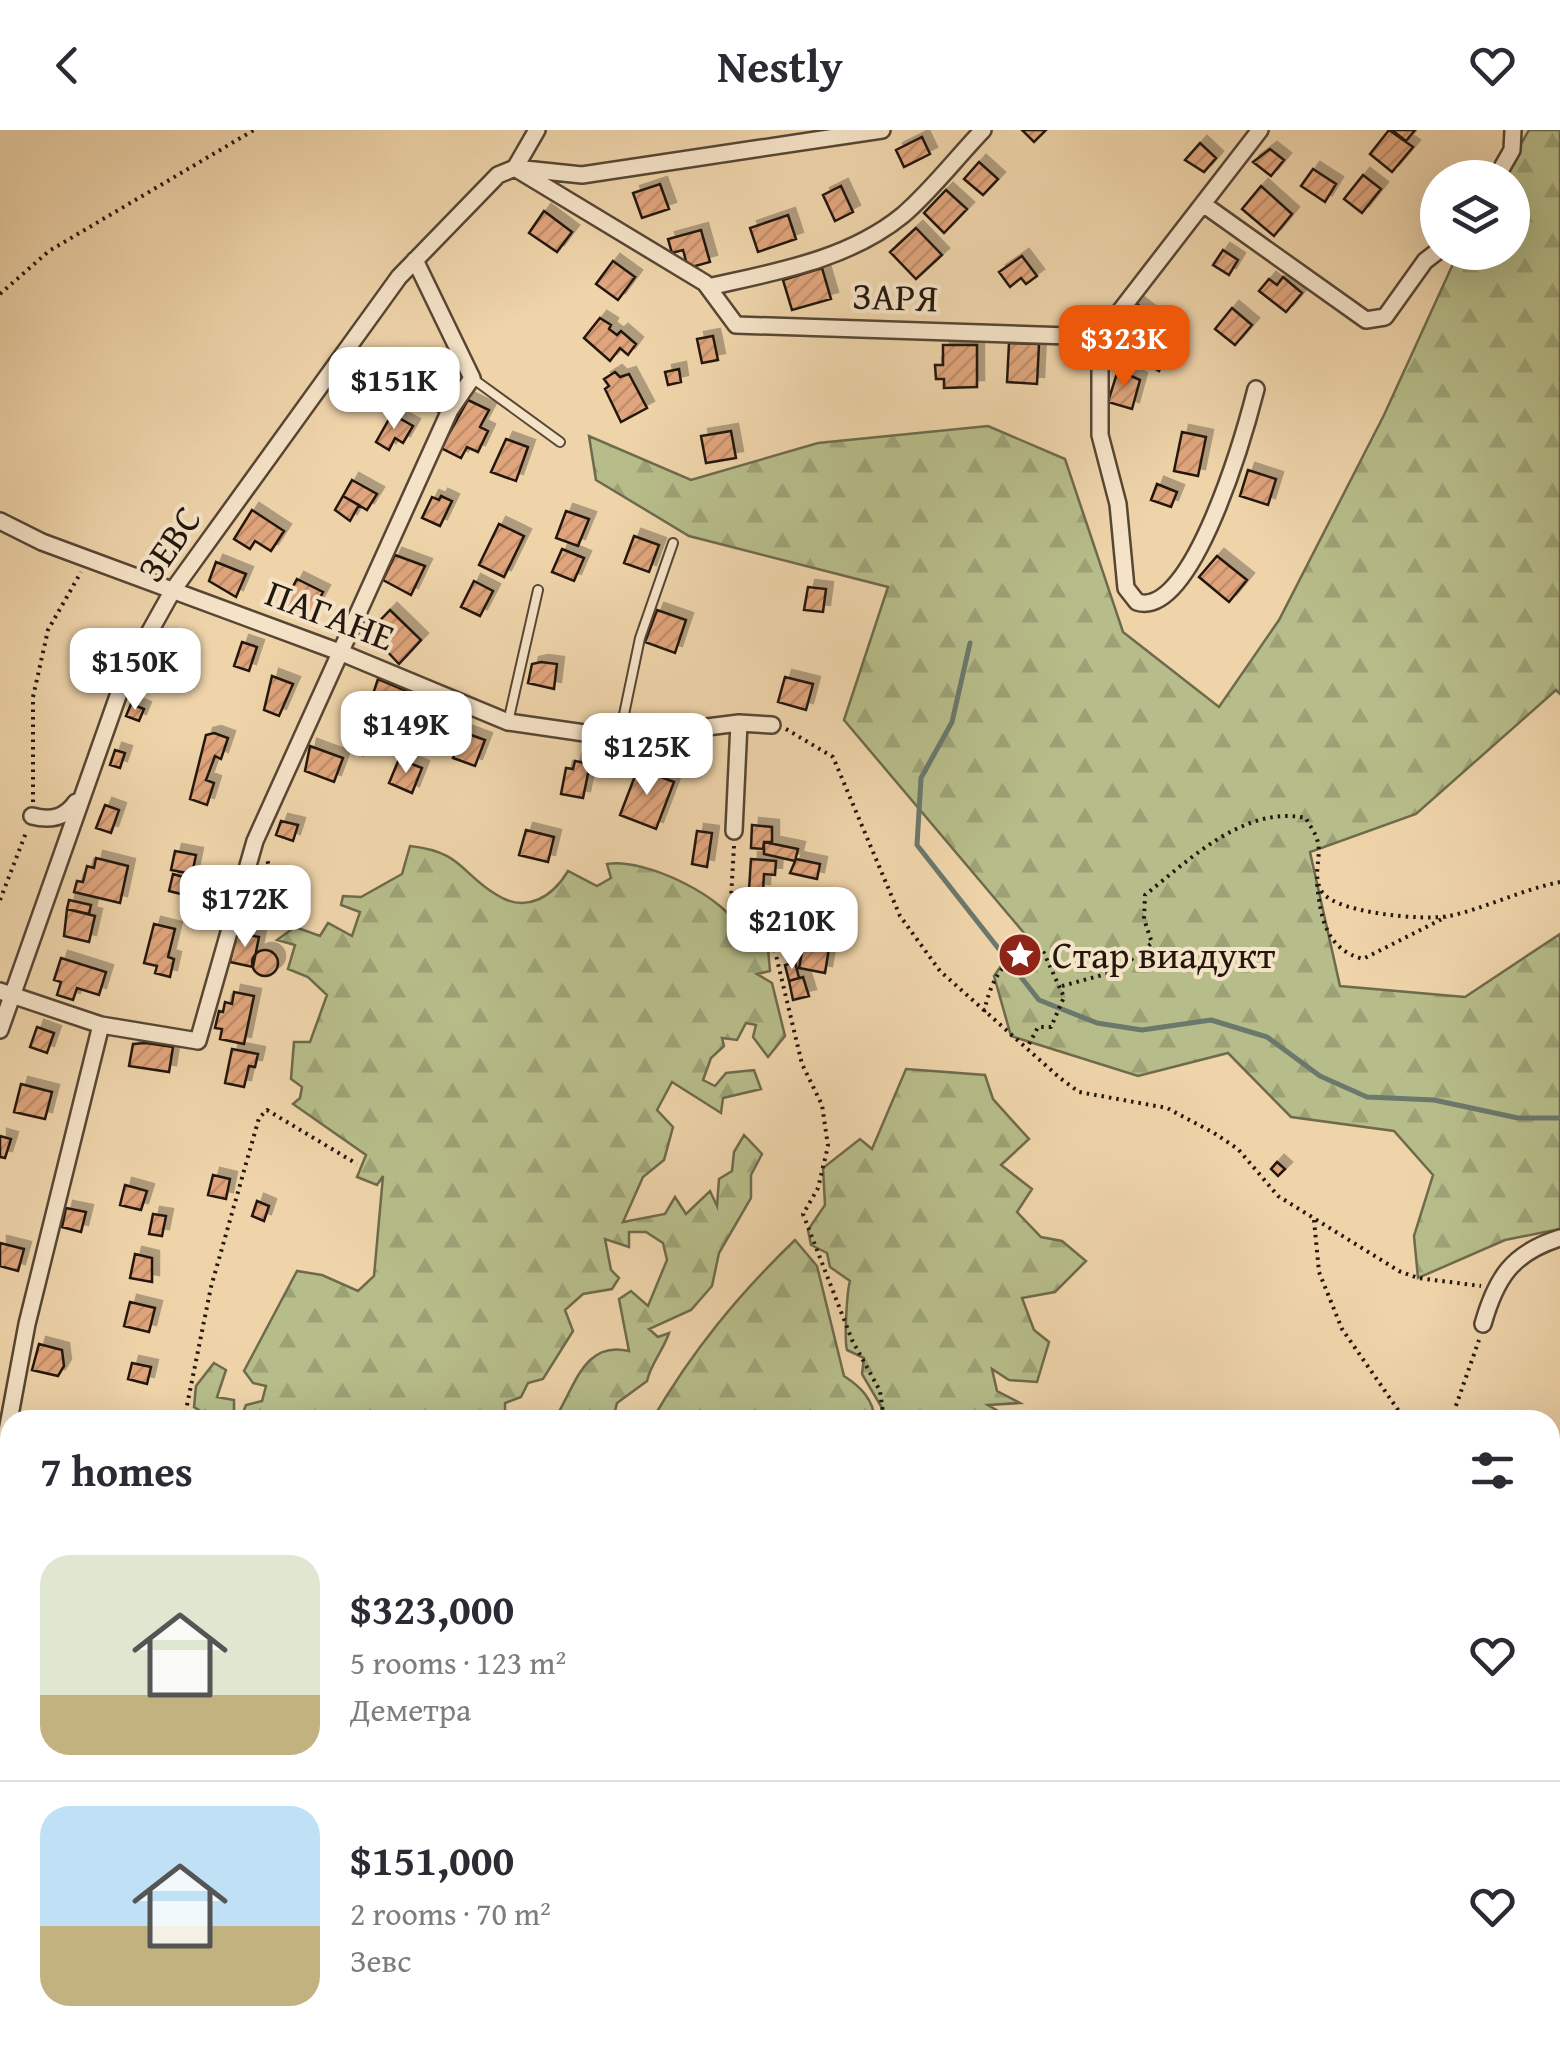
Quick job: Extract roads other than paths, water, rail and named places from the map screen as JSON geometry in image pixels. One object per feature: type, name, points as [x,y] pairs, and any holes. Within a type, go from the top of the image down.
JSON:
[{"type":"street","points":[[538,130],[515,168],[582,176],[882,130]]},
{"type":"street","name":"ЗАРЯ","points":[[708,287],[798,267],[856,244],[902,215],[984,130]]},
{"type":"street","points":[[1256,389],[1231,481],[1185,572],[1154,601],[1137,602],[1126,588],[1118,504],[1100,435],[1100,336],[1260,130]]},
{"type":"street","points":[[1506,160],[1512,150],[1513,130]]},
{"type":"street","name":"ЗЕВС","points":[[0,1030],[7,994],[125,676],[172,590],[415,260],[498,175],[515,168]]},
{"type":"street","name":"ЗАРЯ","points":[[515,168],[708,287],[736,325],[1100,336]]},
{"type":"street","points":[[1202,204],[1366,320],[1385,318],[1420,268]]},
{"type":"street","points":[[7,994],[101,1025],[198,1042],[255,841],[450,410],[472,378],[415,260]]},
{"type":"street","name":"ПАГАНЕ","points":[[0,521],[89,559],[342,653],[508,722],[618,738],[739,723],[772,725]]},
{"type":"street","points":[[734,831],[739,723]]},
{"type":"street","points":[[32,816],[48,820],[69,812],[82,794]]},
{"type":"street","points":[[12,1410],[28,1324],[101,1025]]},
{"type":"street","points":[[1483,1324],[1493,1287],[1529,1251],[1560,1238]]},
{"type":"lane","points":[[472,378],[560,442]]},
{"type":"lane","points":[[618,738],[640,638],[673,543]]},
{"type":"lane","points":[[508,722],[538,590]]},
{"type":"waterway","points":[[970,643],[952,722],[921,778],[917,845],[1039,1000],[1097,1023],[1142,1030],[1211,1020],[1267,1037],[1320,1076],[1367,1097],[1434,1100],[1518,1118],[1560,1118]]},
{"type":"place","name":"Стар виадукт","points":[[1020,955]]}]
